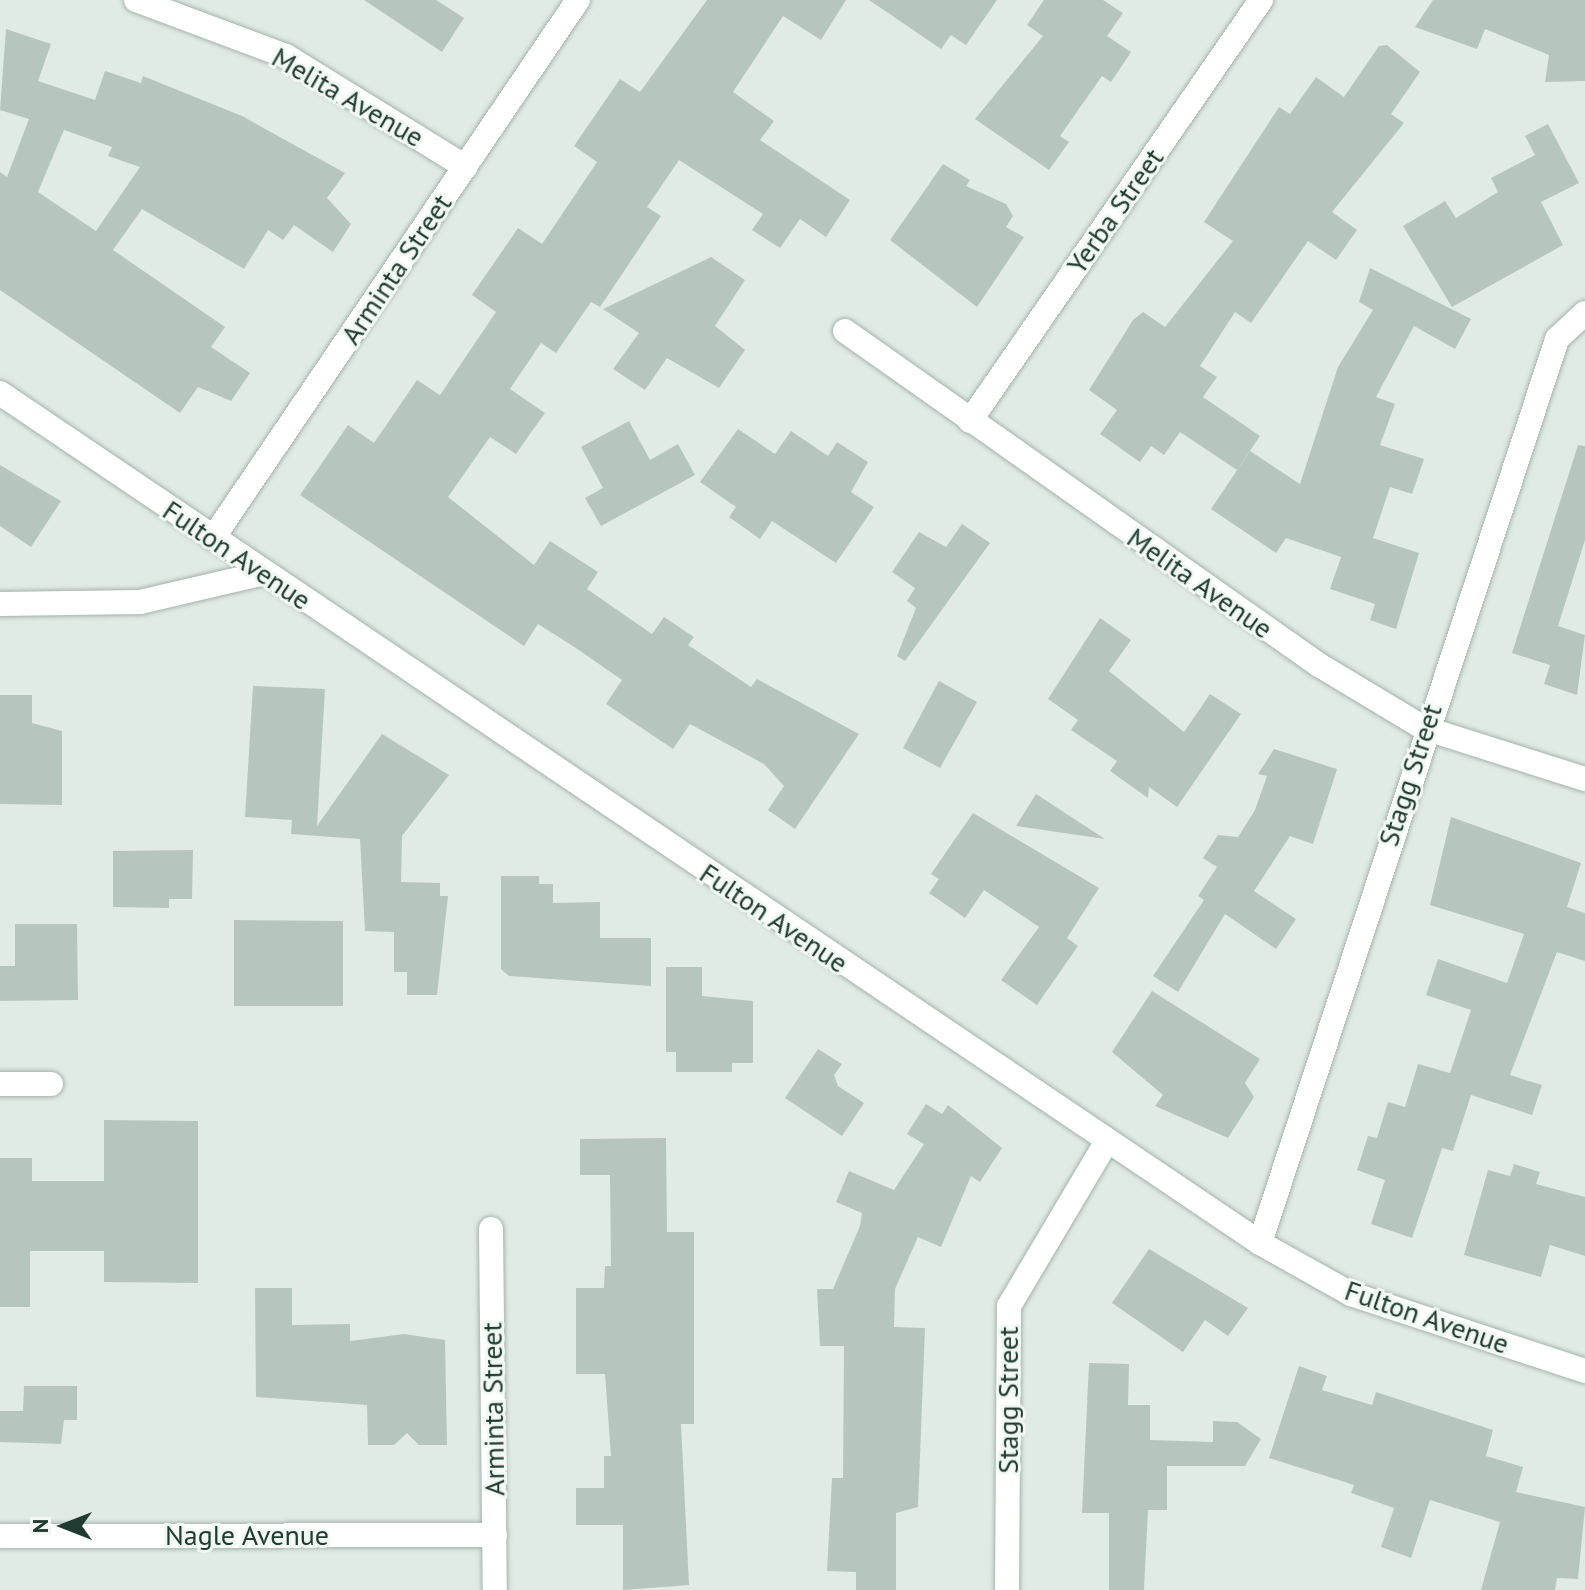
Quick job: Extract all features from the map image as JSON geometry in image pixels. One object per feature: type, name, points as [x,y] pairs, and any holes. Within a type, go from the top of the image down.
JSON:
[{"type":"street","name":"Melita Avenue","points":[[136,0],[286,56],[466,167]]},
{"type":"street","name":"Arminta Street","points":[[213,538],[578,0]]},
{"type":"street","name":"Yerba Street","points":[[970,421],[1261,0]]},
{"type":"street","name":"Stagg Street","points":[[1260,1243],[1424,728],[1557,339],[1581,314]]},
{"type":"street","name":"Melita Avenue","points":[[845,331],[1319,665],[1424,728],[1585,779]]},
{"type":"street","name":"Fulton Avenue","points":[[0,393],[1260,1243],[1351,1294],[1585,1371]]},
{"type":"street","points":[[0,604],[140,602],[265,573]]},
{"type":"street","points":[[0,1084],[51,1084]]},
{"type":"street","name":"Stagg Street","points":[[1007,1590],[1009,1306],[1107,1141]]},
{"type":"street","name":"Arminta Street","points":[[491,1229],[495,1590]]},
{"type":"street","name":"Nagle Avenue","points":[[0,1536],[495,1535]]},
{"type":"building","points":[[364,0],[436,0],[464,18],[442,52]]},
{"type":"building","points":[[707,0],[846,0],[821,40],[783,16],[733,92],[774,121],[760,140],[850,200],[826,237],[800,219],[780,248],[752,230],[763,214],[679,160],[647,207],[661,216],[600,307],[591,302],[556,353],[541,343],[510,389],[545,413],[516,454],[490,437],[448,497],[534,565],[550,541],[598,572],[587,589],[652,634],[664,617],[694,637],[688,645],[751,687],[757,679],[859,734],[795,829],[768,810],[784,786],[764,764],[690,724],[673,749],[606,704],[622,680],[576,648],[538,624],[524,646],[300,495],[348,425],[374,443],[417,380],[440,395],[496,312],[472,295],[518,228],[542,244],[597,162],[574,146],[620,79],[640,92]]},
{"type":"building","points":[[869,0],[997,0],[966,45],[951,35],[941,49]]},
{"type":"building","points":[[1044,0],[1103,0],[1123,13],[1107,36],[1131,52],[1111,82],[1102,76],[1060,136],[1069,142],[1049,170],[975,119],[1043,36],[1027,25]]},
{"type":"building","points":[[1433,0],[1585,0],[1585,81],[1545,82],[1549,55],[1485,29],[1477,49],[1415,27]]},
{"type":"building","points":[[6,29],[51,44],[38,81],[95,100],[105,71],[141,83],[143,76],[242,116],[345,173],[327,198],[351,224],[333,252],[294,225],[283,240],[268,230],[244,269],[142,209],[113,250],[225,327],[211,347],[250,373],[231,401],[198,387],[180,413],[0,290],[0,172],[7,177],[29,119],[0,110]],"holes":[[[64,130],[112,147],[108,156],[140,167],[96,231],[38,192]]]},
{"type":"building","points":[[1387,45],[1420,72],[1391,114],[1404,123],[1332,212],[1357,230],[1336,260],[1308,241],[1251,323],[1235,312],[1200,366],[1217,377],[1203,397],[1260,436],[1237,470],[1180,432],[1164,455],[1151,446],[1140,462],[1100,434],[1117,410],[1089,390],[1133,320],[1143,312],[1165,327],[1233,241],[1204,222],[1279,107],[1290,114],[1316,77],[1344,97],[1379,46]]},
{"type":"building","points":[[1548,124],[1579,183],[1541,202],[1563,245],[1452,307],[1403,226],[1445,201],[1456,218],[1498,192],[1491,178],[1535,155],[1525,136]]},
{"type":"building","points":[[943,164],[970,180],[966,186],[1006,204],[1013,216],[1006,227],[1024,237],[977,307],[890,240]]},
{"type":"building","points":[[711,257],[745,280],[715,326],[745,350],[719,388],[667,358],[645,390],[613,369],[639,333],[603,309]]},
{"type":"building","points":[[1370,268],[1471,319],[1455,349],[1414,326],[1376,397],[1395,404],[1380,445],[1424,459],[1412,494],[1390,487],[1373,538],[1419,553],[1396,629],[1370,620],[1375,604],[1330,589],[1341,557],[1286,538],[1276,553],[1211,509],[1250,451],[1300,484],[1338,367],[1373,310],[1359,302]]},
{"type":"building","points":[[629,421],[650,460],[678,444],[695,475],[601,526],[585,498],[603,488],[581,447]]},
{"type":"building","points":[[738,429],[775,454],[791,431],[828,456],[837,442],[868,462],[851,492],[874,507],[836,563],[772,521],[760,539],[729,517],[736,507],[700,482]]},
{"type":"building","points":[[1578,445],[1585,446],[1585,540],[1558,626],[1585,635],[1577,695],[1544,684],[1550,665],[1512,653]]},
{"type":"building","points":[[0,465],[61,501],[31,547],[0,526]]},
{"type":"building","points":[[962,524],[990,543],[905,661],[897,656],[916,608],[907,601],[915,588],[892,572],[919,532],[946,547]]},
{"type":"building","points":[[1100,618],[1131,640],[1109,671],[1184,732],[1210,694],[1241,714],[1177,807],[1149,787],[1148,798],[1110,771],[1117,761],[1071,730],[1078,720],[1048,699]]},
{"type":"building","points":[[939,681],[977,702],[940,768],[903,748]]},
{"type":"building","points":[[253,686],[325,689],[317,826],[382,734],[449,775],[402,836],[401,882],[440,883],[440,896],[448,896],[437,995],[407,995],[407,972],[394,972],[394,932],[365,931],[360,839],[291,834],[292,820],[245,817]]},
{"type":"building","points":[[0,695],[32,695],[32,723],[62,731],[62,805],[0,804]]},
{"type":"building","points":[[1274,749],[1337,769],[1313,844],[1290,836],[1254,891],[1296,919],[1276,949],[1225,914],[1178,992],[1153,976],[1204,900],[1198,896],[1217,867],[1203,858],[1218,835],[1238,837],[1255,810],[1267,776],[1258,774]]},
{"type":"building","points":[[1036,794],[1105,839],[1016,826]]},
{"type":"building","points":[[973,813],[1099,888],[1067,938],[1078,946],[1037,1005],[1001,980],[1039,927],[984,890],[965,918],[929,893],[939,879],[931,874]]},
{"type":"building","points":[[1451,817],[1581,863],[1567,907],[1585,913],[1585,961],[1557,952],[1510,1075],[1542,1085],[1532,1115],[1471,1095],[1453,1151],[1442,1148],[1412,1238],[1371,1224],[1385,1180],[1357,1170],[1368,1136],[1377,1138],[1388,1102],[1405,1107],[1418,1064],[1450,1073],[1471,1010],[1426,995],[1438,959],[1507,983],[1524,934],[1430,905]]},
{"type":"building","points":[[193,850],[192,899],[169,899],[169,908],[113,907],[113,851]]},
{"type":"building","points":[[501,876],[539,876],[539,884],[553,884],[553,903],[600,902],[600,938],[651,938],[651,986],[509,976],[501,969]]},
{"type":"building","points":[[234,920],[343,921],[343,1006],[234,1006]]},
{"type":"building","points":[[15,924],[77,924],[78,1000],[0,1001],[0,966],[15,966]]},
{"type":"building","points":[[666,967],[702,967],[702,996],[753,1001],[753,1063],[732,1063],[732,1072],[676,1072],[676,1052],[666,1052]]},
{"type":"building","points":[[1152,991],[1260,1059],[1245,1083],[1254,1097],[1228,1138],[1155,1106],[1163,1095],[1112,1052]]},
{"type":"building","points":[[818,1049],[842,1064],[834,1075],[838,1086],[864,1103],[842,1136],[785,1098]]},
{"type":"building","points":[[926,1104],[942,1114],[948,1105],[1002,1148],[980,1182],[971,1176],[941,1247],[918,1237],[895,1289],[894,1327],[925,1328],[918,1507],[896,1513],[896,1590],[856,1590],[856,1572],[827,1571],[832,1478],[843,1478],[844,1346],[820,1346],[817,1289],[833,1289],[860,1226],[862,1213],[836,1202],[849,1171],[894,1190],[924,1144],[907,1134]]},
{"type":"building","points":[[104,1120],[198,1121],[198,1283],[104,1282],[104,1251],[30,1251],[30,1307],[0,1307],[0,1158],[32,1158],[32,1181],[104,1181]]},
{"type":"building","points":[[666,1138],[667,1232],[694,1232],[694,1424],[681,1424],[689,1585],[623,1590],[623,1525],[576,1525],[576,1488],[604,1488],[604,1456],[611,1456],[605,1374],[576,1374],[576,1288],[604,1288],[605,1266],[611,1266],[610,1175],[580,1175],[580,1139]]},
{"type":"building","points":[[1514,1164],[1540,1172],[1536,1184],[1585,1197],[1585,1256],[1550,1245],[1541,1277],[1464,1255],[1488,1170],[1510,1176]]},
{"type":"building","points":[[1149,1249],[1248,1308],[1228,1336],[1205,1320],[1183,1352],[1112,1303]]},
{"type":"building","points":[[255,1288],[292,1288],[292,1325],[350,1324],[350,1341],[404,1334],[445,1340],[447,1445],[419,1445],[407,1433],[394,1445],[368,1445],[367,1405],[256,1397]]},
{"type":"building","points":[[1089,1363],[1129,1364],[1128,1405],[1150,1405],[1150,1440],[1213,1442],[1213,1421],[1237,1422],[1261,1439],[1245,1466],[1167,1466],[1167,1510],[1148,1510],[1144,1590],[1109,1590],[1109,1513],[1082,1513]]},
{"type":"building","points":[[1299,1366],[1327,1376],[1322,1390],[1372,1405],[1376,1392],[1493,1430],[1486,1456],[1523,1467],[1516,1492],[1585,1507],[1578,1579],[1557,1578],[1555,1590],[1481,1590],[1500,1522],[1430,1500],[1411,1558],[1381,1547],[1394,1508],[1351,1493],[1354,1485],[1269,1458]]},
{"type":"building","points":[[24,1386],[77,1386],[77,1420],[64,1420],[61,1444],[0,1442],[0,1411],[23,1411]]}]
